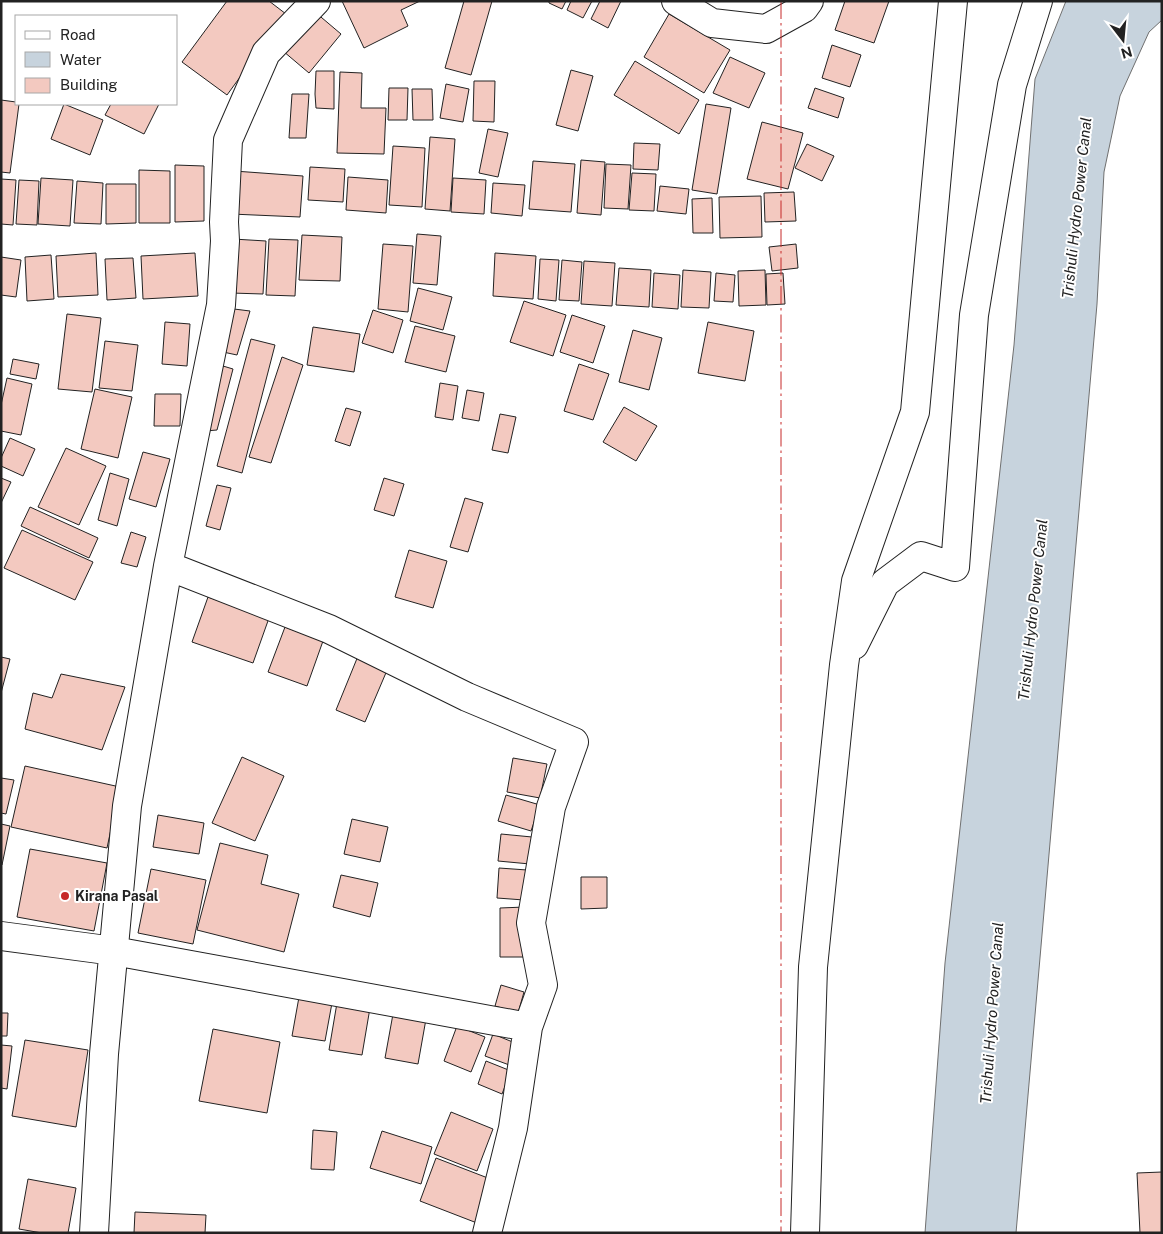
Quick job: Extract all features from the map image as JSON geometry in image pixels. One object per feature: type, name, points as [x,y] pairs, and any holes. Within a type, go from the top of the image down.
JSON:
[{"type":"street","points":[[94,1233],[104,1054],[127,806],[168,566],[221,305],[228,140],[266,53],[316,1]]},
{"type":"street","points":[[676,1],[712,23],[766,29],[804,8],[809,1]]},
{"type":"street","points":[[805,1233],[813,967],[844,665],[856,581],[915,412],[953,1]]},
{"type":"street","points":[[844,665],[885,583],[921,556],[955,567],[974,315],[1012,85],[1038,1]]},
{"type":"street","points":[[168,566],[329,629],[467,697],[574,742],[551,807],[531,923],[543,985],[528,1027],[513,1128],[487,1233]]},
{"type":"street","points":[[1,936],[114,950],[528,1027]]},
{"type":"water","name":"Trishuli Hydro Power Canal","points":[[1066,1],[1162,1],[1162,20],[1149,32],[1120,96],[1104,172],[1097,304],[1016,1233],[925,1233],[945,963],[1014,345],[1035,79]]},
{"type":"building","points":[[227,1],[269,1],[286,14],[227,95],[182,62]]},
{"type":"building","points":[[342,1],[420,1],[401,10],[408,26],[364,48]]},
{"type":"building","points":[[464,1],[492,1],[471,75],[445,68]]},
{"type":"building","points":[[549,1],[566,1],[562,9],[549,3]]},
{"type":"building","points":[[571,1],[592,1],[583,18],[567,10]]},
{"type":"building","points":[[600,1],[621,1],[608,28],[591,19]]},
{"type":"building","points":[[845,1],[889,1],[874,43],[835,30]]},
{"type":"building","points":[[315,12],[341,34],[309,73],[283,51]]},
{"type":"building","points":[[669,14],[730,50],[704,93],[644,57]]},
{"type":"building","points":[[832,45],[861,55],[850,87],[822,78]]},
{"type":"building","points":[[730,57],[765,73],[749,108],[713,93]]},
{"type":"building","points":[[635,61],[699,100],[679,134],[614,95]]},
{"type":"building","points":[[571,70],[593,76],[578,131],[556,125]]},
{"type":"building","points":[[316,71],[334,71],[334,109],[316,108]]},
{"type":"building","points":[[340,72],[362,73],[361,108],[386,108],[384,154],[337,153]]},
{"type":"building","points":[[474,81],[495,81],[494,122],[473,121]]},
{"type":"building","points":[[446,84],[469,89],[463,122],[440,118]]},
{"type":"building","points":[[389,88],[408,88],[407,120],[388,120]]},
{"type":"building","points":[[815,88],[844,98],[838,118],[808,108]]},
{"type":"building","points":[[412,89],[432,89],[433,120],[413,120]]},
{"type":"building","points":[[292,94],[309,94],[306,138],[289,138]]},
{"type":"building","points":[[1,100],[15,102],[15,105],[19,105],[10,173],[1,172]]},
{"type":"building","points":[[706,104],[731,108],[717,194],[692,190]]},
{"type":"building","points":[[64,105],[103,120],[90,155],[51,139]]},
{"type":"building","points":[[110,105],[158,105],[144,134],[105,115]]},
{"type":"building","points":[[762,122],[803,133],[788,189],[747,179]]},
{"type":"building","points":[[488,129],[508,133],[498,177],[479,173]]},
{"type":"building","points":[[430,137],[455,139],[450,211],[425,209]]},
{"type":"building","points":[[634,143],[660,144],[658,170],[633,169]]},
{"type":"building","points":[[807,144],[834,156],[822,181],[795,168]]},
{"type":"building","points":[[393,146],[425,148],[422,207],[389,205]]},
{"type":"building","points":[[581,160],[605,162],[601,215],[577,213]]},
{"type":"building","points":[[533,161],[575,164],[571,212],[529,209]]},
{"type":"building","points":[[606,164],[631,165],[628,209],[604,208]]},
{"type":"building","points":[[175,165],[204,166],[204,221],[175,222]]},
{"type":"building","points":[[310,167],[345,169],[343,202],[308,200]]},
{"type":"building","points":[[139,170],[170,171],[170,223],[139,223]]},
{"type":"building","points":[[234,171],[303,176],[300,217],[231,214]]},
{"type":"building","points":[[632,173],[656,174],[654,211],[629,210]]},
{"type":"building","points":[[348,177],[388,180],[386,213],[346,210]]},
{"type":"building","points":[[41,178],[73,180],[70,226],[38,224]]},
{"type":"building","points":[[453,178],[486,180],[484,214],[451,212]]},
{"type":"building","points":[[1,179],[16,180],[13,225],[1,224]]},
{"type":"building","points":[[19,180],[39,181],[37,225],[16,224]]},
{"type":"building","points":[[77,181],[103,183],[101,224],[74,223]]},
{"type":"building","points":[[493,183],[525,185],[522,216],[491,213]]},
{"type":"building","points":[[106,184],[136,184],[136,223],[106,224]]},
{"type":"building","points":[[660,186],[689,189],[686,214],[657,211]]},
{"type":"building","points":[[794,192],[796,221],[765,222],[764,193]]},
{"type":"building","points":[[761,196],[762,237],[720,238],[719,197]]},
{"type":"building","points":[[712,198],[713,233],[693,233],[692,199]]},
{"type":"building","points":[[417,234],[441,236],[437,285],[413,283]]},
{"type":"building","points":[[302,235],[342,237],[340,281],[299,280]]},
{"type":"building","points":[[233,239],[266,241],[263,294],[231,293]]},
{"type":"building","points":[[269,239],[298,240],[295,296],[266,295]]},
{"type":"building","points":[[383,244],[413,246],[408,312],[378,309]]},
{"type":"building","points":[[796,244],[798,268],[772,271],[769,247]]},
{"type":"building","points":[[96,253],[98,295],[58,297],[56,256]]},
{"type":"building","points":[[195,253],[198,296],[143,299],[141,256]]},
{"type":"building","points":[[495,253],[536,256],[533,299],[493,296]]},
{"type":"building","points":[[51,255],[54,299],[27,301],[25,257]]},
{"type":"building","points":[[1,257],[21,260],[16,297],[1,295]]},
{"type":"building","points":[[133,258],[136,298],[107,300],[105,259]]},
{"type":"building","points":[[540,259],[559,260],[556,301],[538,299]]},
{"type":"building","points":[[562,260],[582,262],[579,301],[559,300]]},
{"type":"building","points":[[584,261],[615,263],[612,306],[581,304]]},
{"type":"building","points":[[619,268],[651,270],[649,307],[616,305]]},
{"type":"building","points":[[683,270],[711,272],[709,308],[681,307]]},
{"type":"building","points":[[765,270],[766,305],[739,306],[738,271]]},
{"type":"building","points":[[654,273],[680,275],[678,309],[652,307]]},
{"type":"building","points":[[716,273],[735,275],[733,302],[714,301]]},
{"type":"building","points":[[783,273],[785,304],[767,305],[766,274]]},
{"type":"building","points":[[418,288],[452,297],[443,330],[410,321]]},
{"type":"building","points":[[524,301],[566,315],[553,356],[510,342]]},
{"type":"building","points":[[234,309],[250,311],[237,355],[223,352]]},
{"type":"building","points":[[373,310],[403,320],[393,353],[362,343]]},
{"type":"building","points":[[67,314],[101,318],[92,392],[58,389]]},
{"type":"building","points":[[572,315],[605,326],[593,363],[560,352]]},
{"type":"building","points":[[165,322],[190,324],[187,366],[162,364]]},
{"type":"building","points":[[708,322],[754,331],[745,381],[698,373]]},
{"type":"building","points":[[415,326],[455,336],[446,372],[405,362]]},
{"type":"building","points":[[313,327],[360,334],[354,372],[307,365]]},
{"type":"building","points":[[633,330],[662,338],[649,390],[619,382]]},
{"type":"building","points":[[251,339],[275,345],[242,473],[217,466]]},
{"type":"building","points":[[105,341],[138,345],[132,391],[99,388]]},
{"type":"building","points":[[282,357],[303,365],[271,463],[249,457]]},
{"type":"building","points":[[13,359],[39,364],[36,379],[10,374]]},
{"type":"building","points":[[579,364],[609,374],[593,420],[564,411]]},
{"type":"building","points":[[223,366],[233,369],[217,430],[205,431]]},
{"type":"building","points":[[7,378],[32,384],[21,435],[1,431],[1,405]]},
{"type":"building","points":[[440,383],[458,386],[453,420],[435,417]]},
{"type":"building","points":[[95,389],[132,397],[118,458],[81,449]]},
{"type":"building","points":[[467,390],[484,393],[479,421],[462,418]]},
{"type":"building","points":[[155,394],[181,394],[180,426],[154,426]]},
{"type":"building","points":[[624,407],[657,426],[636,461],[603,442]]},
{"type":"building","points":[[346,408],[361,412],[350,446],[335,441]]},
{"type":"building","points":[[500,414],[516,417],[508,453],[492,450]]},
{"type":"building","points":[[10,438],[35,449],[23,476],[1,466],[1,458]]},
{"type":"building","points":[[66,448],[106,466],[79,525],[38,507]]},
{"type":"building","points":[[143,452],[170,459],[156,507],[129,499]]},
{"type":"building","points":[[110,473],[129,479],[117,526],[98,520]]},
{"type":"building","points":[[1,478],[11,482],[1,503]]},
{"type":"building","points":[[384,478],[404,484],[394,516],[374,510]]},
{"type":"building","points":[[217,485],[231,488],[220,530],[206,526]]},
{"type":"building","points":[[465,498],[483,503],[468,552],[450,547]]},
{"type":"building","points":[[30,507],[98,538],[89,558],[21,526]]},
{"type":"building","points":[[22,530],[93,562],[75,600],[4,568]]},
{"type":"building","points":[[131,532],[146,537],[137,567],[121,563]]},
{"type":"building","points":[[409,550],[447,561],[433,608],[395,597]]},
{"type":"building","points":[[208,597],[269,618],[253,663],[192,642]]},
{"type":"building","points":[[285,627],[323,641],[307,686],[268,672]]},
{"type":"building","points":[[358,656],[388,668],[365,722],[336,710]]},
{"type":"building","points":[[1,657],[10,659],[1,693]]},
{"type":"building","points":[[61,674],[125,687],[102,750],[25,729],[33,693],[52,698]]},
{"type":"building","points":[[242,757],[284,776],[255,841],[212,823]]},
{"type":"building","points":[[513,758],[547,764],[540,798],[507,792]]},
{"type":"building","points":[[25,766],[120,787],[107,848],[11,827]]},
{"type":"building","points":[[1,778],[14,780],[6,814],[1,813]]},
{"type":"building","points":[[506,795],[540,805],[531,831],[498,821]]},
{"type":"building","points":[[158,815],[204,823],[199,854],[153,847]]},
{"type":"building","points":[[352,819],[388,827],[380,862],[344,854]]},
{"type":"building","points":[[1,824],[10,826],[2,865],[1,865]]},
{"type":"building","points":[[501,834],[532,837],[530,864],[498,861]]},
{"type":"building","points":[[220,843],[268,855],[261,884],[299,894],[284,952],[197,930]]},
{"type":"building","points":[[30,849],[107,863],[94,931],[17,917]]},
{"type":"building","points":[[499,868],[527,870],[524,900],[497,898]]},
{"type":"building","points":[[151,869],[206,880],[193,944],[138,933]]},
{"type":"building","points":[[341,875],[378,883],[370,917],[333,907]]},
{"type":"building","points":[[581,877],[607,877],[607,908],[581,909]]},
{"type":"building","points":[[525,907],[526,957],[500,957],[500,908]]},
{"type":"building","points":[[501,985],[524,992],[518,1013],[495,1006]]},
{"type":"building","points":[[299,997],[332,1003],[325,1041],[292,1036]]},
{"type":"building","points":[[338,997],[371,1002],[362,1055],[329,1050]]},
{"type":"building","points":[[1,1013],[8,1013],[7,1036],[1,1036]]},
{"type":"building","points":[[393,1014],[426,1019],[418,1064],[385,1058]]},
{"type":"building","points":[[457,1026],[485,1037],[471,1072],[444,1061]]},
{"type":"building","points":[[213,1029],[280,1042],[267,1113],[199,1101]]},
{"type":"building","points":[[493,1034],[520,1045],[512,1066],[485,1056]]},
{"type":"building","points":[[25,1040],[88,1050],[76,1127],[12,1116]]},
{"type":"building","points":[[1,1045],[12,1046],[7,1089],[1,1088]]},
{"type":"building","points":[[486,1061],[511,1071],[502,1094],[478,1084]]},
{"type":"building","points":[[451,1112],[493,1129],[477,1171],[434,1154]]},
{"type":"building","points":[[313,1130],[337,1132],[334,1170],[311,1169]]},
{"type":"building","points":[[382,1131],[432,1147],[421,1184],[370,1168]]},
{"type":"building","points":[[436,1158],[493,1180],[477,1223],[420,1201]]},
{"type":"building","points":[[1162,1172],[1162,1233],[1140,1233],[1137,1173]]},
{"type":"building","points":[[28,1179],[76,1188],[68,1233],[42,1233],[19,1229]]},
{"type":"building","points":[[135,1212],[206,1215],[205,1233],[134,1233]]},
{"type":"power","points":[[781,1],[781,1233]]},
{"type":"place","name":"Kirana Pasal","points":[[65,896]]}]
